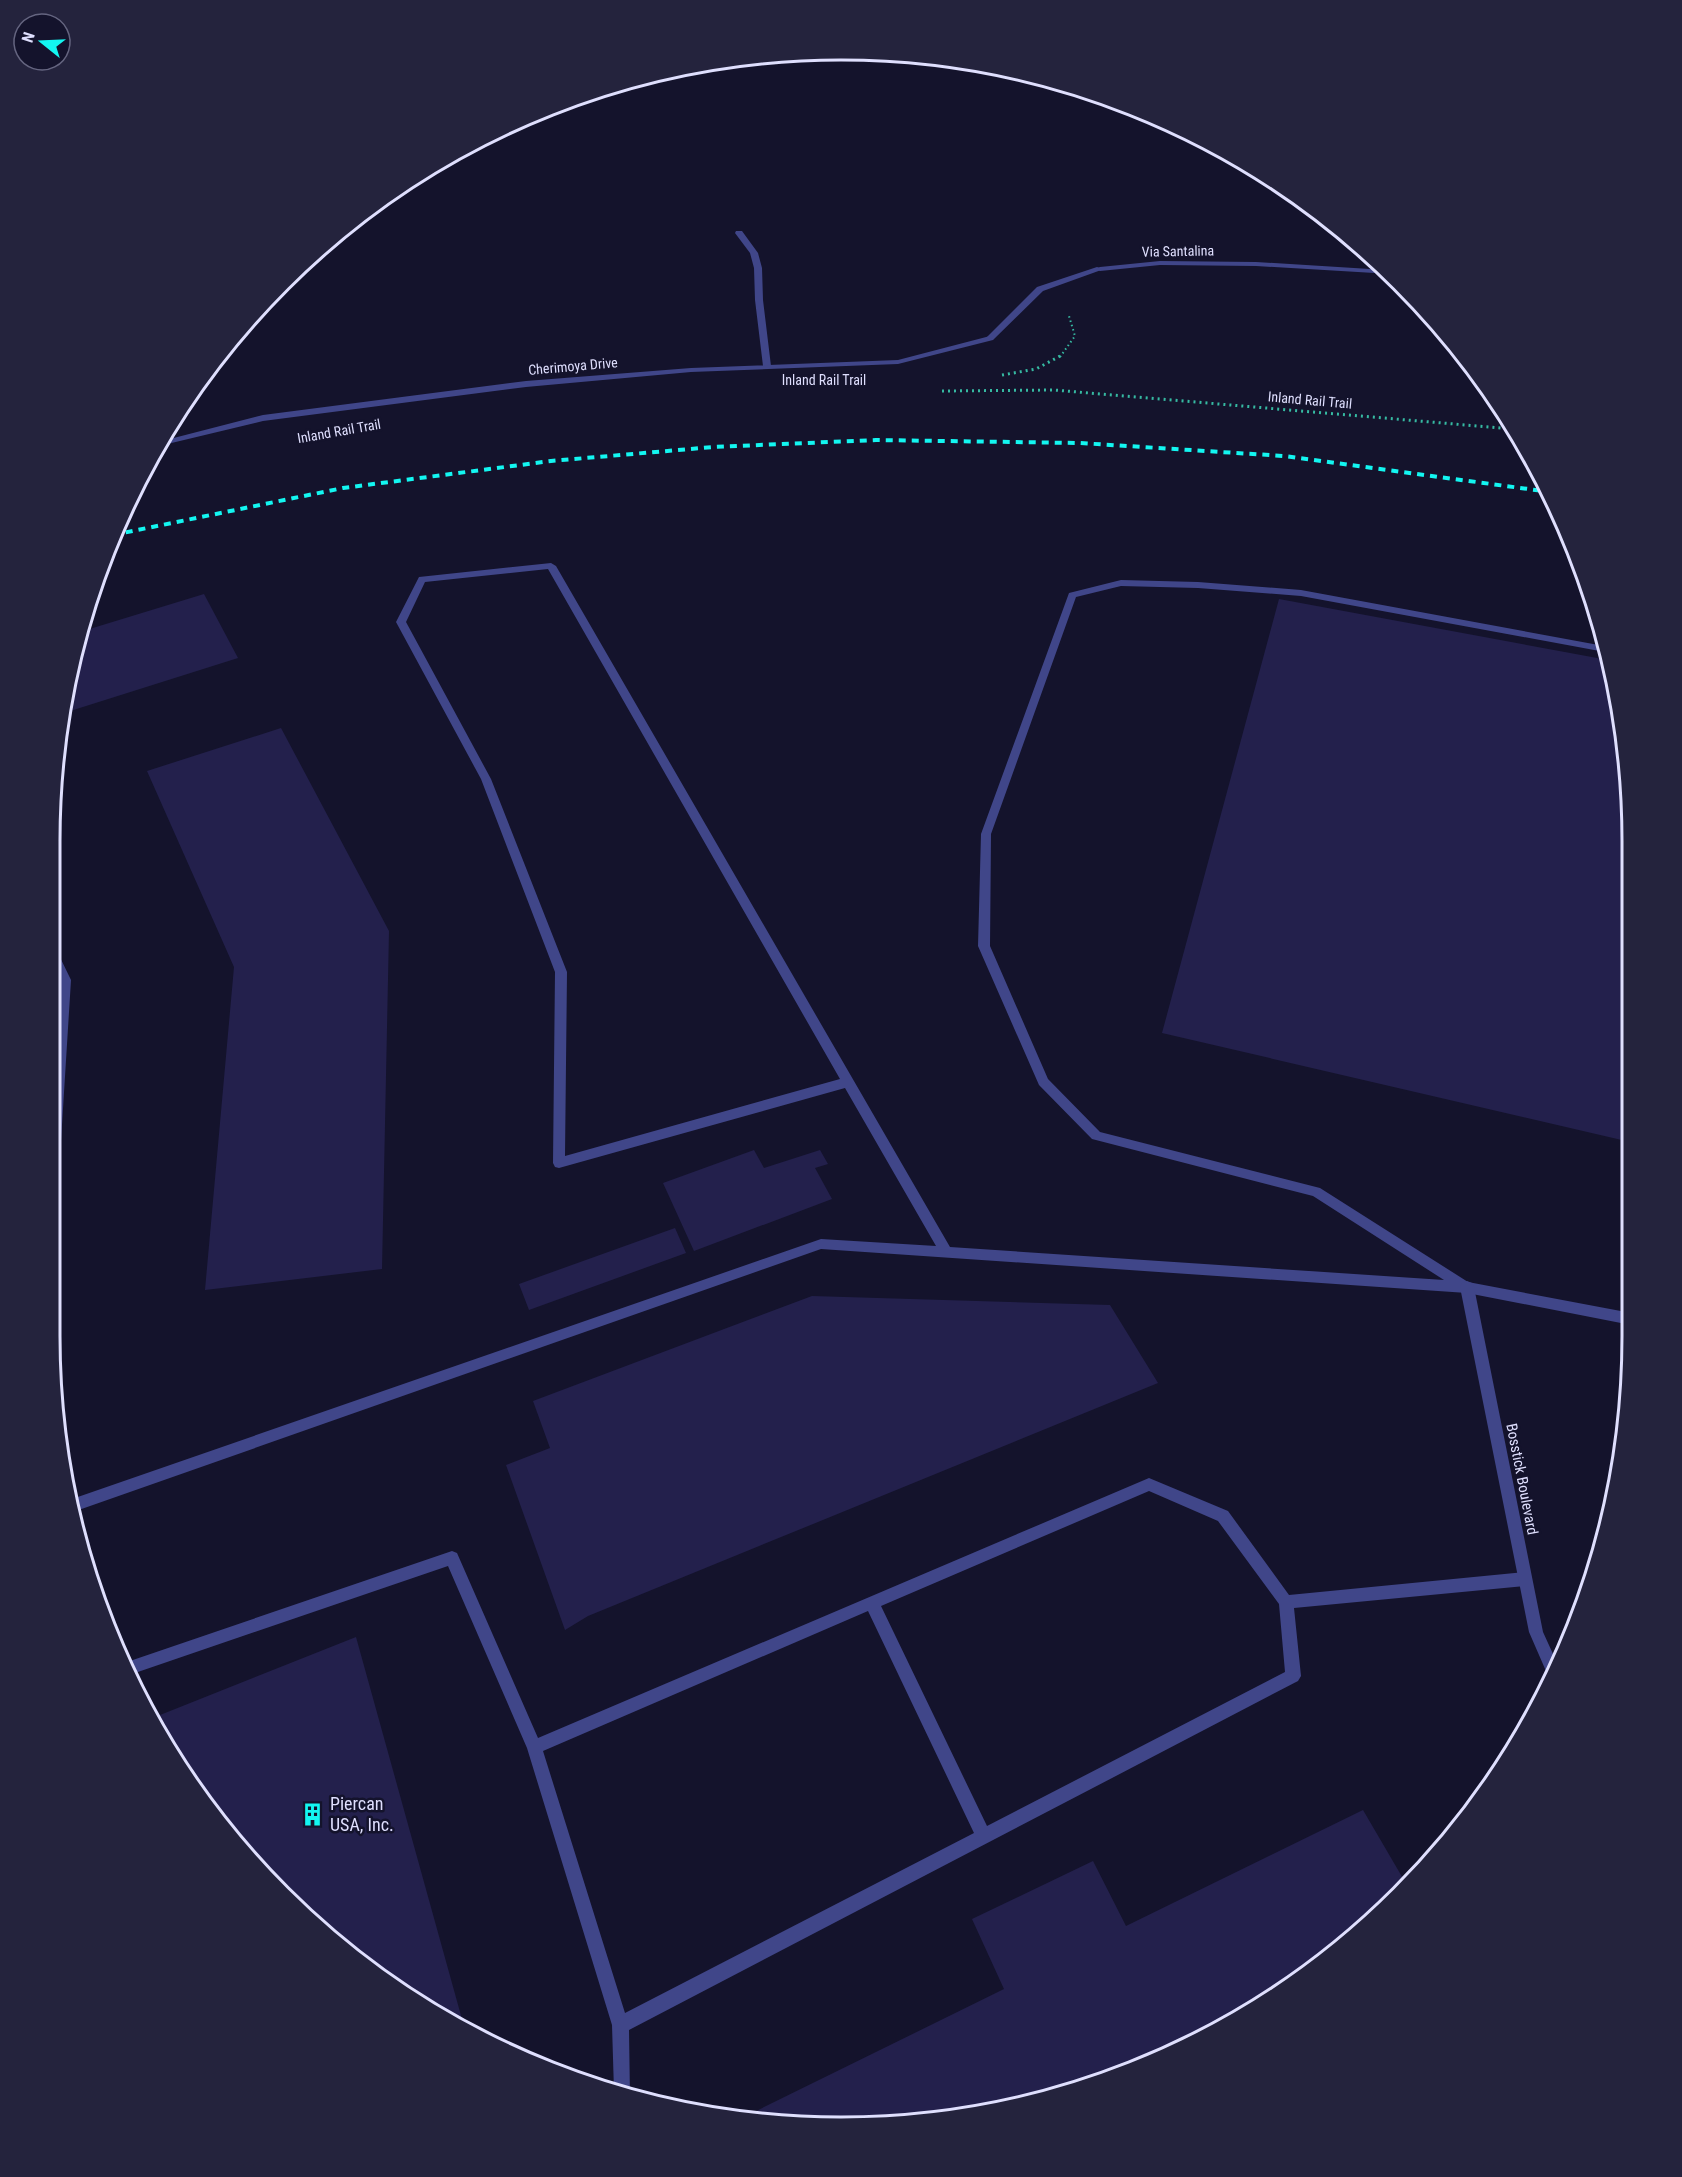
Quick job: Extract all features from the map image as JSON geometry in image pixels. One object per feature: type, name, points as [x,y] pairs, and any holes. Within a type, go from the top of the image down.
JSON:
[{"type":"street","points":[[739,233],[754,253],[758,268],[759,300],[767,366]]},
{"type":"street","name":"Via Santalina","points":[[990,338],[1040,289],[1100,269],[1160,263],[1256,264],[1374,271]]},
{"type":"street","name":"Cherimoya Drive","points":[[170,441],[263,418],[526,384],[767,366],[898,362],[990,338]]},
{"type":"street","points":[[848,1082],[559,1163],[561,972],[486,779],[401,622],[422,579],[551,566],[946,1252]]},
{"type":"street","points":[[1467,1287],[1316,1192],[1096,1136],[1043,1082],[984,946],[986,834],[1072,595],[1121,583],[1198,585],[1301,593],[1597,648]]},
{"type":"street","points":[[60,970],[65,980],[60,1060]]},
{"type":"street","points":[[79,1504],[821,1244],[1467,1287],[1622,1317]]},
{"type":"street","name":"Bosstick Boulevard","points":[[1467,1287],[1536,1632],[1550,1663]]},
{"type":"street","points":[[534,1747],[1149,1484],[1223,1516],[1286,1602],[1293,1676],[620,2025]]},
{"type":"street","points":[[134,1666],[452,1558],[534,1747],[620,2025],[623,2085]]},
{"type":"street","points":[[1286,1602],[1525,1579]]},
{"type":"street","points":[[872,1602],[984,1836]]},
{"type":"path","points":[[991,376],[1043,368],[1067,352],[1075,336],[1068,307]]},
{"type":"path","name":"Inland Rail Trail","points":[[938,391],[1054,390],[1503,428]]},
{"type":"building","points":[[204,594],[238,658],[72,711],[90,629]]},
{"type":"building","points":[[1279,599],[1600,658],[1615,739],[1620,790],[1622,1140],[1162,1033]]},
{"type":"building","points":[[281,728],[389,931],[382,1269],[205,1290],[234,967],[147,771]]},
{"type":"building","points":[[754,1150],[764,1168],[820,1150],[828,1164],[815,1168],[832,1199],[694,1251],[663,1183]]},
{"type":"building","points":[[675,1228],[686,1253],[529,1310],[519,1284]]},
{"type":"building","points":[[812,1296],[1110,1305],[1158,1383],[588,1616],[565,1630],[506,1465],[550,1448],[533,1401]]},
{"type":"building","name":"Piercan USA, Inc.","points":[[356,1637],[462,2018],[407,1985],[366,1956],[289,1888],[221,1811],[192,1770],[159,1715]]},
{"type":"building","points":[[1363,1810],[1403,1878],[1356,1923],[1316,1956],[1275,1985],[1186,2036],[1140,2058],[1092,2076],[993,2102],[943,2110],[841,2117],[755,2112],[1004,1989],[972,1919],[1093,1861],[1126,1926]]},
{"type":"railway","points":[[123,533],[343,488],[551,461],[713,447],[876,440],[1080,443],[1284,456],[1538,490]]},
{"type":"place","name":"Piercan USA, Inc.","points":[[312,1814]]}]
